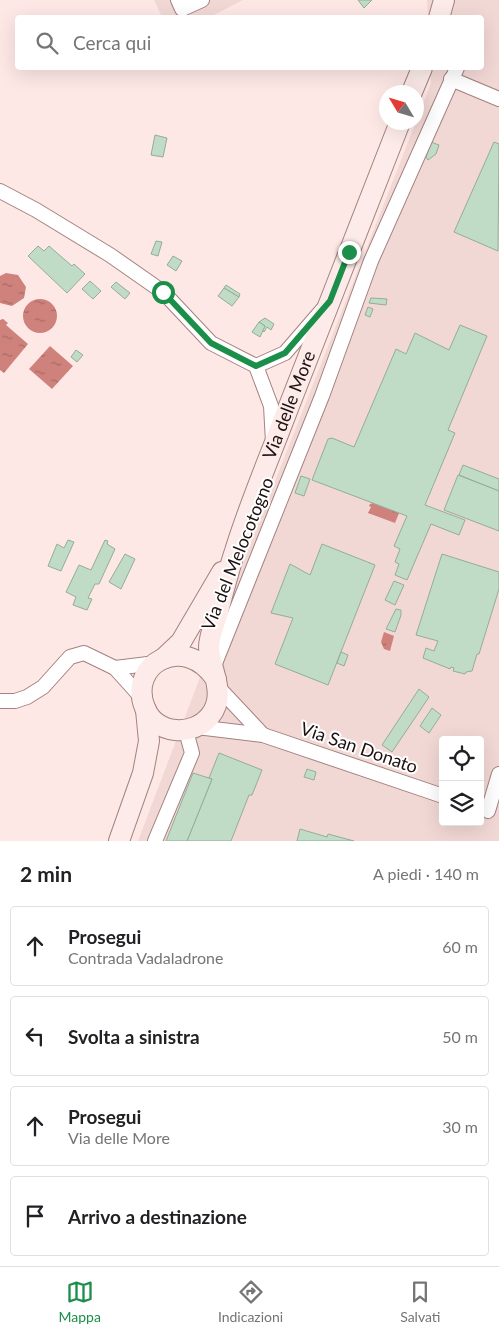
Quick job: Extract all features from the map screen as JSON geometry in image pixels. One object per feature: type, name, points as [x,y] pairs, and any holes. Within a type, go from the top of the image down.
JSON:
[{"type":"main road","points":[[440,15],[444,0]]},
{"type":"main road","points":[[415,85],[421,70]]},
{"type":"main road","name":"Via delle More","points":[[235,549],[397,130]]},
{"type":"main road","points":[[143,773],[159,748],[211,715],[218,697],[209,648],[235,549]]},
{"type":"main road","points":[[119,841],[143,773],[148,741],[144,704],[144,679],[159,661],[181,642],[235,549]]},
{"type":"main road","points":[[159,661],[178,655],[194,657],[207,666],[215,677]]},
{"type":"main road","points":[[144,704],[158,724],[186,730]]},
{"type":"street","points":[[178,0],[182,9],[202,0]]},
{"type":"street","points":[[454,73],[499,99]]},
{"type":"street","name":"Via del Melocotogno","points":[[215,677],[322,396],[371,261],[454,73]]},
{"type":"street","points":[[0,191],[36,210],[110,255],[163,292],[211,343],[256,366],[270,406],[273,448]]},
{"type":"street","points":[[256,366],[285,353],[330,301]]},
{"type":"street","points":[[0,701],[15,701],[28,698],[43,687],[70,657],[84,654],[115,668],[144,704]]},
{"type":"street","points":[[115,668],[159,661]]},
{"type":"street","points":[[215,677],[263,735]]},
{"type":"street","points":[[155,841],[192,753],[186,730]]},
{"type":"street","name":"Via San Donato","points":[[186,730],[263,735],[439,795]]},
{"type":"street","points":[[489,811],[499,774]]},
{"type":"shaded area","points":[[154,0],[243,0],[214,15],[161,15]]},
{"type":"shaded area","points":[[427,0],[499,0],[499,841],[138,841],[255,532],[413,130],[424,130],[424,101],[431,83],[430,70],[484,70],[484,15],[428,15]]},
{"type":"water","points":[[6,273],[18,275],[26,287],[24,298],[12,306],[0,303],[0,276]]},
{"type":"water","points":[[40,299],[52,304],[57,316],[52,328],[40,333],[28,328],[23,316],[28,304]]},
{"type":"water","points":[[3,319],[8,323],[6,325],[28,344],[4,373],[0,370],[0,320]]},
{"type":"water","points":[[50,346],[73,366],[52,389],[29,369]]},
{"type":"water","points":[[373,503],[399,513],[395,523],[368,513],[371,507],[369,506],[370,504]]},
{"type":"water","points":[[384,632],[394,636],[390,651],[384,649],[381,642]]},
{"type":"building","points":[[358,0],[372,0],[364,8]]},
{"type":"building","points":[[155,135],[167,138],[163,157],[151,155]]},
{"type":"building","points":[[431,142],[439,145],[436,154],[428,160],[426,157]]},
{"type":"building","points":[[494,142],[499,144],[498,251],[454,232]]},
{"type":"building","points":[[156,241],[162,242],[158,256],[151,254]]},
{"type":"building","points":[[38,246],[44,251],[49,246],[72,266],[74,264],[85,274],[67,293],[28,256]]},
{"type":"building","points":[[173,256],[182,261],[176,271],[167,265]]},
{"type":"building","points":[[90,281],[101,291],[93,299],[82,289]]},
{"type":"building","points":[[116,282],[130,293],[125,299],[111,287]]},
{"type":"building","points":[[226,285],[240,294],[239,297],[224,288]]},
{"type":"building","points":[[224,288],[239,297],[232,306],[218,296]]},
{"type":"building","points":[[371,298],[387,299],[386,305],[369,303]]},
{"type":"building","points":[[368,307],[373,309],[370,317],[365,315]]},
{"type":"building","points":[[265,318],[274,324],[271,330],[267,327],[264,332],[262,330],[265,326],[259,322]]},
{"type":"building","points":[[259,322],[265,326],[260,337],[252,332]]},
{"type":"building","points":[[460,325],[487,336],[448,430],[455,433],[425,505],[465,520],[459,535],[431,524],[407,580],[395,575],[399,564],[395,562],[400,549],[394,546],[407,516],[312,480],[328,439],[332,438],[354,447],[396,349],[406,354],[415,333],[449,350]]},
{"type":"building","points":[[76,350],[83,355],[77,362],[71,357]]},
{"type":"building","points":[[463,465],[499,479],[499,491],[459,475]]},
{"type":"building","points":[[458,475],[499,491],[499,531],[444,510]]},
{"type":"building","points":[[301,476],[310,479],[304,496],[295,493]]},
{"type":"building","points":[[68,540],[74,542],[61,571],[48,566],[57,544],[64,548]]},
{"type":"building","points":[[105,540],[108,541],[107,544],[115,549],[99,584],[95,584],[88,598],[92,599],[87,610],[73,605],[76,597],[66,592],[79,565],[91,570]]},
{"type":"building","points":[[322,544],[375,565],[328,685],[275,664],[293,618],[271,613],[290,564],[310,575]]},
{"type":"building","points":[[125,554],[135,559],[121,589],[109,582]]},
{"type":"building","points":[[442,554],[499,572],[499,589],[479,654],[477,654],[472,671],[465,674],[453,671],[454,668],[451,667],[450,669],[423,658],[426,648],[434,651],[438,641],[416,635]]},
{"type":"building","points":[[394,581],[404,585],[395,605],[385,600]]},
{"type":"building","points":[[396,609],[401,610],[401,615],[395,632],[386,629]]},
{"type":"building","points":[[341,652],[348,655],[344,666],[337,663]]},
{"type":"building","points":[[419,689],[429,697],[392,752],[382,745]]},
{"type":"building","points":[[432,708],[441,715],[429,733],[420,726]]},
{"type":"building","points":[[219,753],[262,770],[252,795],[249,795],[231,841],[187,841],[212,779],[209,778]]},
{"type":"building","points":[[307,769],[316,772],[314,780],[304,777]]},
{"type":"building","points":[[193,773],[212,779],[187,841],[166,841]]},
{"type":"building","points":[[300,829],[327,837],[328,834],[354,841],[297,841]]},
{"type":"route","points":[[163,292],[211,343],[256,366],[285,353],[330,301],[349,252]]}]
